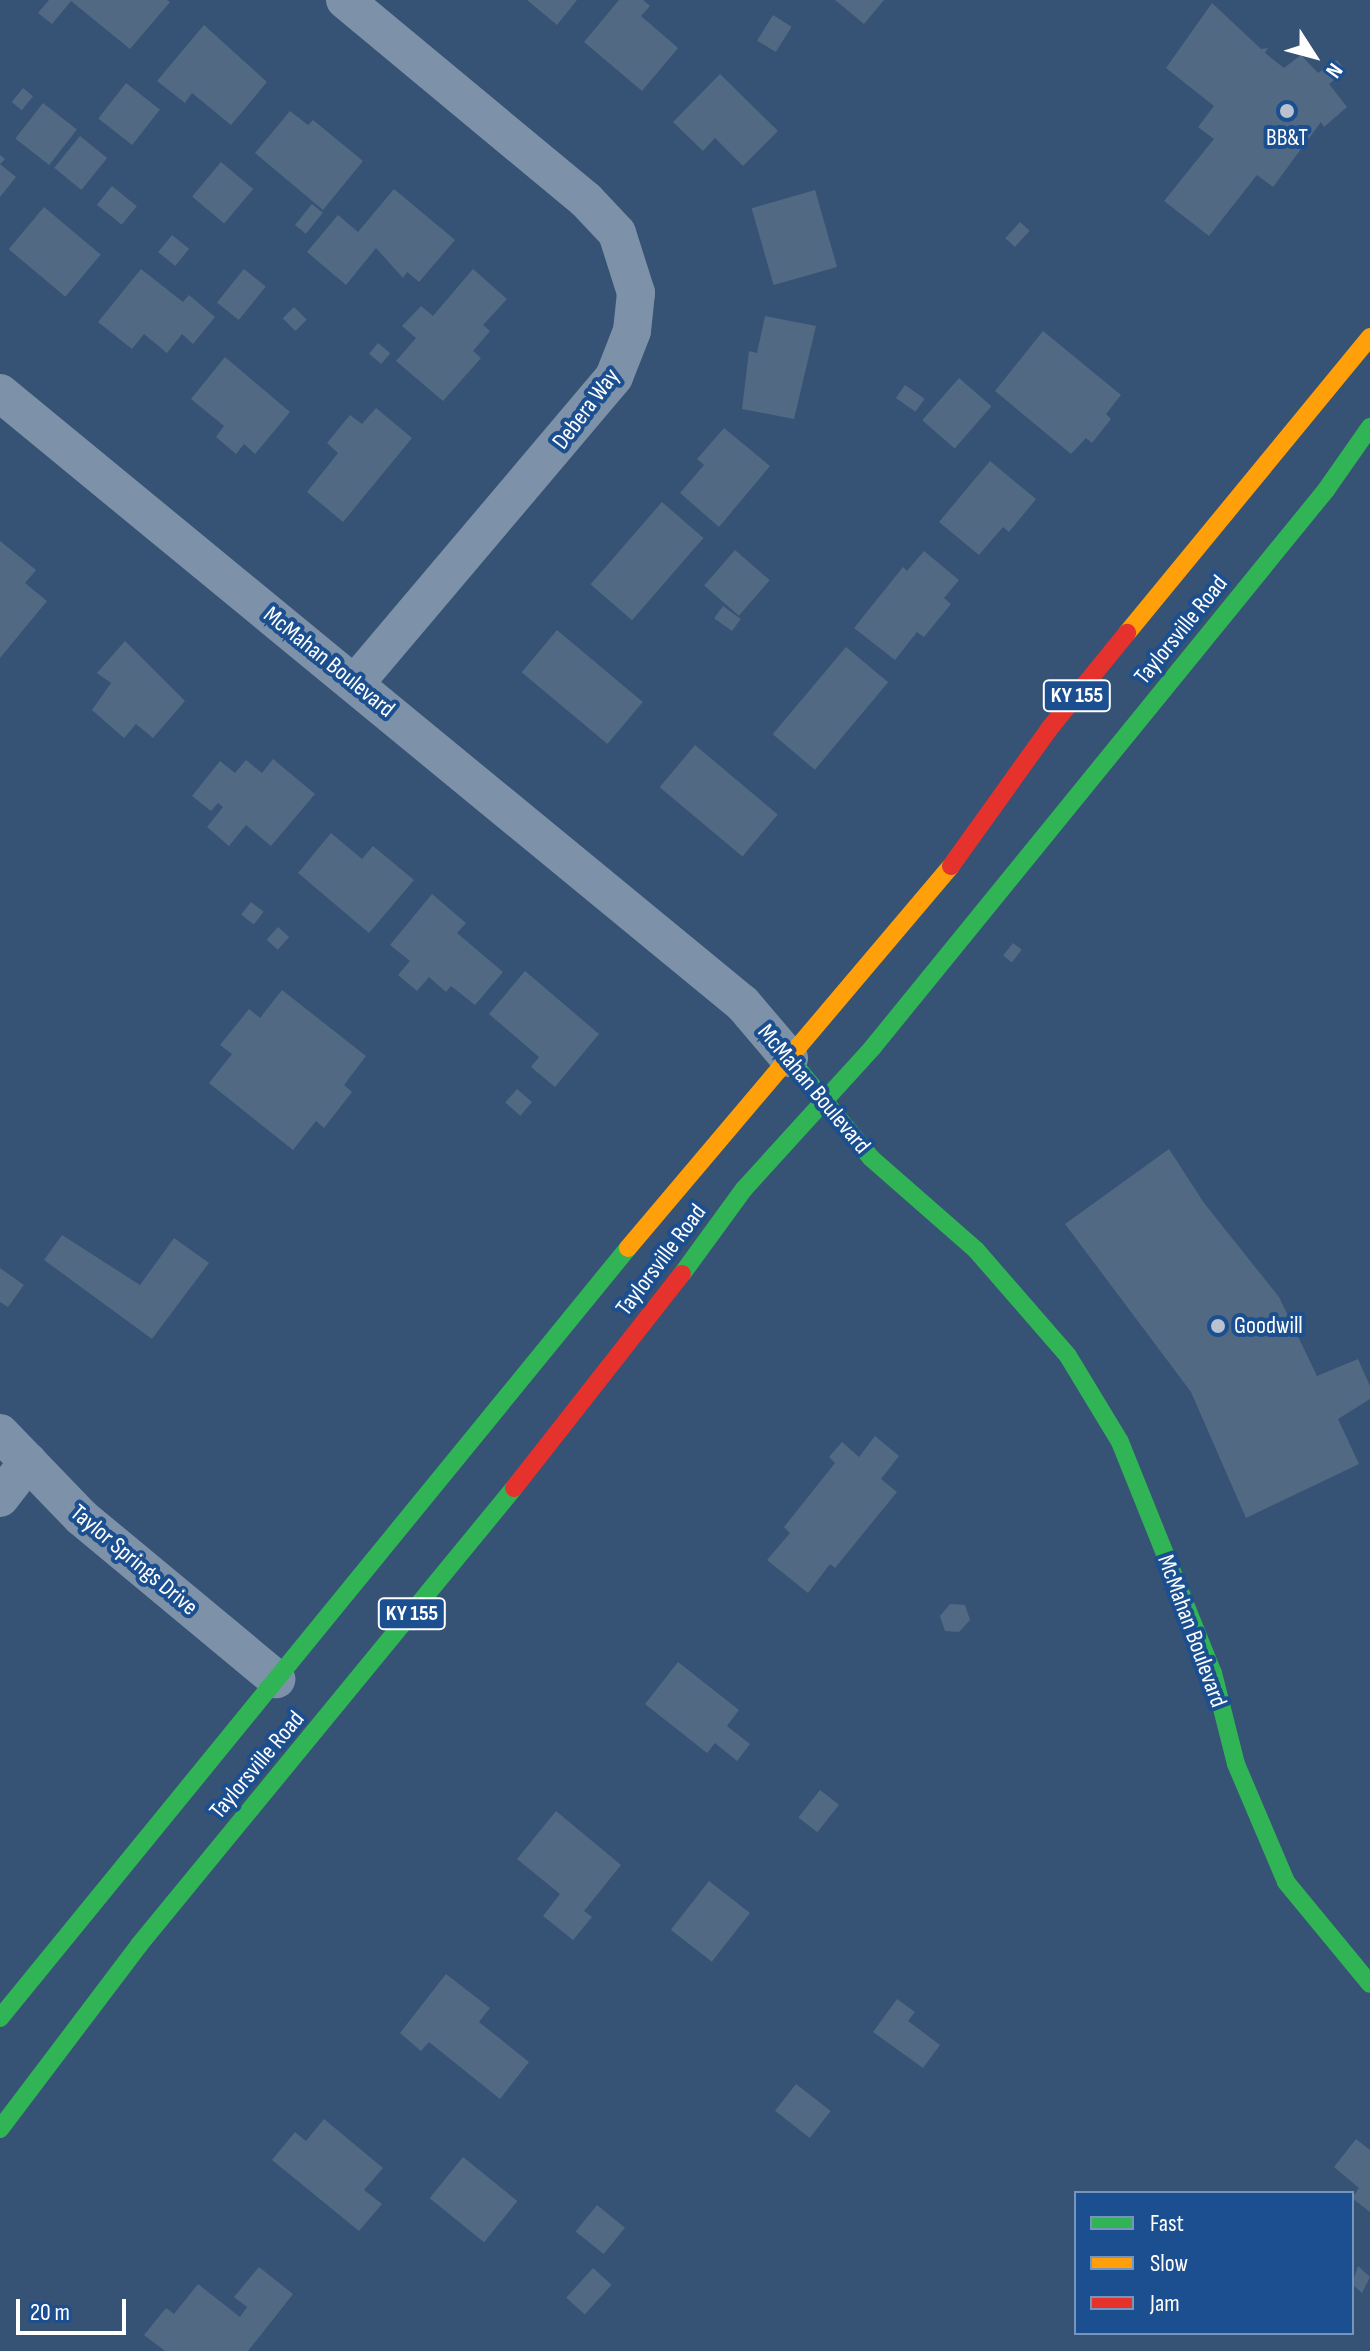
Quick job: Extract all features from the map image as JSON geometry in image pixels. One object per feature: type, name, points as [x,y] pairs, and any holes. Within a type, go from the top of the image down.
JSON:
[{"type":"main road","name":"Taylorsville Road","points":[[0,2018],[698,1162],[981,830],[1049,729],[1370,337]]},
{"type":"main road","name":"Taylorsville Road","points":[[0,2129],[139,1945],[610,1371],[744,1189],[824,1101],[1287,539],[1370,427]]},
{"type":"main road","name":"McMahan Boulevard","points":[[789,1058],[871,1158],[976,1250],[1068,1356],[1120,1442],[1213,1673],[1236,1764],[1286,1882],[1370,1984]]},
{"type":"street","name":"Debera Way","points":[[345,0],[586,200],[617,233],[636,293],[632,331],[614,377],[355,684]]},
{"type":"street","name":"McMahan Boulevard","points":[[0,393],[743,1004],[789,1058]]},
{"type":"street","name":"Taylor Springs Drive","points":[[0,1433],[81,1517],[276,1679]]},
{"type":"street","points":[[0,1498],[28,1462]]},
{"type":"building","points":[[49,0],[170,2],[130,49],[71,1],[52,24],[38,13]]},
{"type":"building","points":[[527,0],[577,0],[557,25]]},
{"type":"building","points":[[619,0],[643,0],[650,6],[641,16],[678,48],[642,91],[584,42]]},
{"type":"building","points":[[835,0],[884,0],[864,24]]},
{"type":"building","points":[[1212,3],[1261,49],[1268,48],[1265,53],[1284,68],[1301,55],[1318,73],[1337,60],[1346,71],[1329,84],[1347,107],[1324,127],[1321,122],[1273,187],[1257,175],[1209,236],[1164,201],[1214,139],[1198,127],[1214,106],[1166,68]]},
{"type":"building","points":[[773,15],[792,27],[776,52],[757,40]]},
{"type":"building","points":[[204,25],[267,82],[231,125],[192,93],[185,103],[157,81]]},
{"type":"building","points":[[720,74],[778,131],[743,166],[715,138],[703,151],[673,122]]},
{"type":"building","points":[[126,83],[160,109],[132,145],[98,118]]},
{"type":"building","points":[[23,88],[33,96],[22,110],[12,102]]},
{"type":"building","points":[[43,103],[77,129],[49,165],[15,138]]},
{"type":"building","points":[[290,111],[308,125],[313,120],[363,161],[323,210],[255,153]]},
{"type":"building","points":[[80,136],[107,158],[81,190],[54,168]]},
{"type":"building","points":[[221,162],[253,189],[224,223],[192,196]]},
{"type":"building","points":[[0,164],[16,177],[0,197]]},
{"type":"building","points":[[112,186],[137,206],[122,225],[97,205]]},
{"type":"building","points":[[394,189],[455,240],[419,282],[407,272],[403,278],[376,248],[346,285],[307,252],[338,215],[358,232]]},
{"type":"building","points":[[815,190],[837,267],[774,285],[752,208]]},
{"type":"building","points":[[312,204],[323,213],[306,234],[295,225]]},
{"type":"building","points":[[44,207],[101,255],[65,297],[9,249]]},
{"type":"building","points":[[1020,222],[1030,231],[1015,247],[1005,238]]},
{"type":"building","points":[[172,235],[189,249],[175,266],[158,252]]},
{"type":"building","points":[[141,269],[183,302],[189,295],[215,317],[193,344],[182,334],[167,353],[144,334],[132,349],[98,322]]},
{"type":"building","points":[[244,269],[266,287],[239,320],[217,302]]},
{"type":"building","points":[[473,269],[507,299],[483,325],[490,331],[473,351],[481,358],[443,401],[396,361],[416,338],[402,326],[421,306],[433,316]]},
{"type":"building","points":[[294,307],[307,320],[295,331],[283,318]]},
{"type":"building","points":[[765,316],[816,326],[794,419],[742,409],[749,351],[757,353]]},
{"type":"building","points":[[1043,331],[1121,395],[1106,414],[1111,419],[1092,443],[1086,438],[1071,454],[995,391]]},
{"type":"building","points":[[378,343],[390,353],[381,364],[369,354]]},
{"type":"building","points":[[225,357],[290,412],[255,454],[244,444],[236,454],[216,437],[224,426],[191,399]]},
{"type":"building","points":[[959,378],[991,406],[955,448],[922,420]]},
{"type":"building","points":[[905,385],[925,399],[915,412],[896,398]]},
{"type":"building","points":[[376,408],[412,438],[343,522],[307,492],[338,453],[327,443],[350,415],[362,424]]},
{"type":"building","points":[[724,428],[770,466],[719,527],[680,493],[704,465],[697,459]]},
{"type":"building","points":[[990,461],[1036,499],[1009,532],[1003,527],[979,555],[939,522]]},
{"type":"building","points":[[662,502],[704,538],[632,620],[590,584]]},
{"type":"building","points":[[0,541],[36,570],[25,583],[47,601],[0,658]]},
{"type":"building","points":[[735,550],[770,580],[739,616],[704,585]]},
{"type":"building","points":[[924,551],[959,580],[944,598],[951,604],[924,637],[917,632],[895,660],[854,628],[903,567],[907,571]]},
{"type":"building","points":[[723,606],[741,619],[732,631],[714,618]]},
{"type":"building","points":[[557,630],[643,702],[607,744],[522,672]]},
{"type":"building","points":[[125,641],[185,701],[153,738],[136,724],[124,738],[92,710],[111,683],[97,673]]},
{"type":"building","points":[[846,647],[888,682],[815,770],[773,734]]},
{"type":"building","points":[[695,745],[778,814],[742,857],[660,787]]},
{"type":"building","points":[[273,759],[315,794],[271,846],[246,825],[229,846],[207,827],[223,807],[218,803],[211,811],[192,796],[220,761],[235,773],[246,760],[262,773]]},
{"type":"building","points":[[331,833],[362,859],[373,846],[414,880],[369,933],[298,873]]},
{"type":"building","points":[[432,894],[466,923],[457,933],[503,972],[475,1005],[451,986],[446,992],[429,977],[417,991],[398,975],[410,961],[390,945]]},
{"type":"building","points":[[251,902],[264,912],[254,924],[241,915]]},
{"type":"building","points":[[278,927],[289,937],[278,950],[267,940]]},
{"type":"building","points":[[1013,943],[1022,950],[1012,962],[1003,956]]},
{"type":"building","points":[[525,971],[599,1034],[555,1087],[531,1067],[539,1057],[489,1014]]},
{"type":"building","points":[[282,990],[366,1056],[344,1085],[352,1092],[324,1128],[316,1121],[293,1150],[209,1083],[232,1054],[220,1045],[249,1009],[260,1018]]},
{"type":"building","points":[[517,1089],[532,1102],[520,1116],[505,1103]]},
{"type":"building","name":"Goodwill","points":[[1169,1149],[1204,1203],[1279,1297],[1317,1376],[1358,1359],[1370,1386],[1370,1399],[1338,1419],[1359,1464],[1246,1518],[1191,1392],[1065,1224]]},
{"type":"building","points":[[62,1235],[140,1285],[174,1238],[209,1263],[152,1339],[44,1260]]},
{"type":"building","points":[[0,1268],[24,1285],[8,1307],[0,1302]]},
{"type":"building","points":[[875,1436],[899,1456],[881,1479],[897,1492],[835,1568],[830,1564],[808,1593],[767,1560],[790,1533],[784,1527],[835,1463],[829,1457],[842,1442],[859,1457]]},
{"type":"building","points":[[950,1604],[965,1605],[970,1620],[959,1632],[945,1631],[940,1616]]},
{"type":"building","points":[[678,1662],[739,1710],[727,1726],[750,1744],[737,1761],[715,1743],[707,1753],[645,1704]]},
{"type":"building","points":[[820,1790],[839,1805],[817,1832],[798,1818]]},
{"type":"building","points":[[556,1811],[621,1865],[584,1911],[592,1917],[573,1940],[543,1916],[560,1894],[517,1859]]},
{"type":"building","points":[[709,1881],[750,1913],[712,1962],[671,1930]]},
{"type":"building","points":[[446,1974],[490,2008],[479,2022],[529,2062],[500,2099],[429,2042],[421,2051],[400,2033]]},
{"type":"building","points":[[897,1999],[915,2012],[908,2021],[940,2045],[923,2068],[873,2032]]},
{"type":"building","points":[[796,2084],[831,2111],[810,2138],[775,2111]]},
{"type":"building","points":[[324,2119],[383,2168],[364,2190],[382,2204],[359,2231],[272,2160],[295,2132],[306,2141]]},
{"type":"building","points":[[1356,2139],[1370,2150],[1370,2212],[1354,2200],[1359,2188],[1334,2167]]},
{"type":"building","points":[[463,2157],[517,2201],[484,2242],[430,2198]]},
{"type":"building","points":[[597,2205],[625,2228],[604,2254],[576,2231]]},
{"type":"building","points":[[1358,2266],[1370,2277],[1362,2293],[1354,2286]]},
{"type":"building","points":[[259,2267],[293,2294],[248,2351],[165,2351],[144,2335],[166,2308],[174,2314],[198,2284],[240,2317],[247,2307],[234,2297]]},
{"type":"building","points":[[593,2268],[612,2285],[585,2314],[566,2298]]},
{"type":"traffic: fast","points":[[682,1274],[744,1189],[873,1047],[1326,490],[1370,427]]},
{"type":"traffic: fast","points":[[789,1058],[871,1158],[976,1250],[1068,1356],[1120,1442],[1213,1673],[1236,1764],[1286,1882],[1370,1984]]},
{"type":"traffic: fast","points":[[0,2018],[628,1248]]},
{"type":"traffic: fast","points":[[0,2129],[139,1945],[514,1488]]},
{"type":"traffic: slow","points":[[1127,633],[1370,337]]},
{"type":"traffic: slow","points":[[628,1248],[951,866]]},
{"type":"traffic: jam","points":[[951,866],[1049,729],[1127,633]]},
{"type":"traffic: jam","points":[[514,1488],[682,1274]]},
{"type":"place","name":"BB&T","points":[[1287,111]]},
{"type":"place","name":"Goodwill","points":[[1218,1326]]}]
